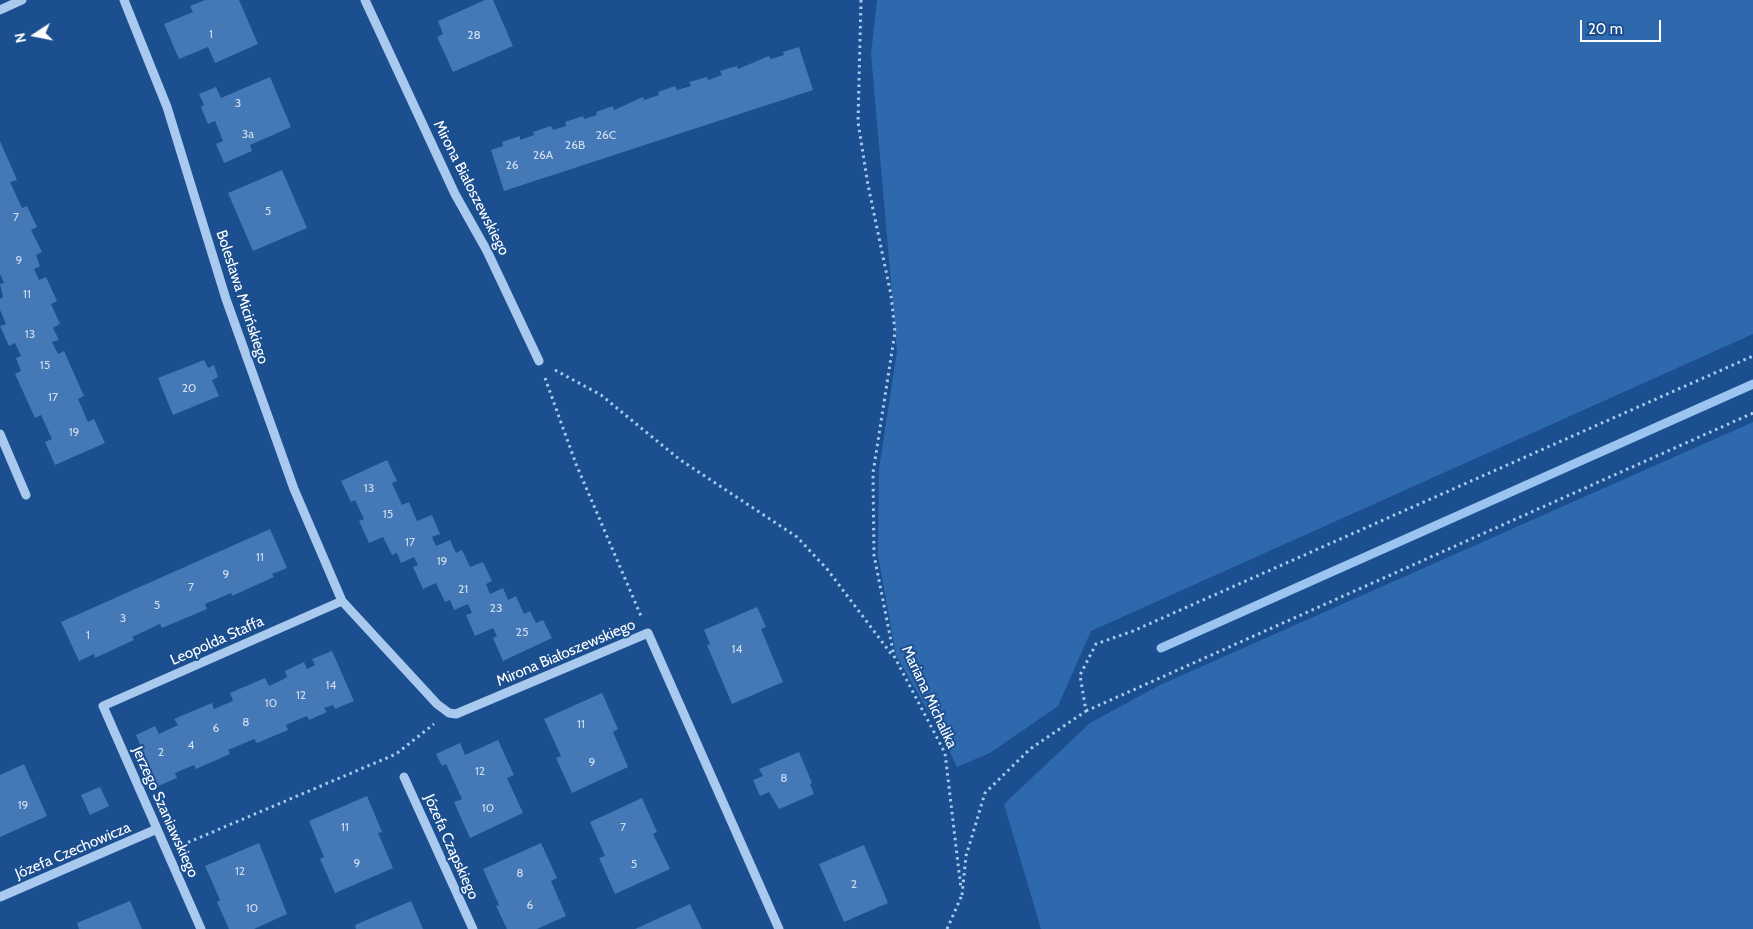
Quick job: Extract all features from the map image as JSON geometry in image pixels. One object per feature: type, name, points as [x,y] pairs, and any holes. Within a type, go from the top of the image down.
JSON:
[{"type":"street","points":[[0,10],[22,0]]},
{"type":"street","name":"Bolesława Micińskiego","points":[[124,0],[167,107],[226,299],[294,489],[342,601]]},
{"type":"street","name":"Mirona Białoszewskiego","points":[[365,0],[455,194],[487,251],[539,361]]},
{"type":"street","points":[[0,434],[26,495]]},
{"type":"street","points":[[342,601],[437,704],[449,712]]},
{"type":"street","name":"Leopolda Staffa","points":[[103,706],[342,601]]},
{"type":"street","name":"Mirona Białoszewskiego","points":[[449,712],[464,712],[648,633],[779,929]]},
{"type":"street","name":"Jerzego Szaniawskiego","points":[[103,706],[201,929]]},
{"type":"street","name":"Józefa Czapskiego","points":[[404,777],[473,929]]},
{"type":"street","name":"Józefa Czechowicza","points":[[0,897],[156,830]]},
{"type":"path","name":"Mariana Michalika","points":[[861,0],[858,122],[868,184],[891,295],[895,332],[873,473],[874,555],[894,656],[945,752],[962,895]]},
{"type":"path","points":[[1086,711],[1080,675],[1096,644],[1133,631],[1753,356]]},
{"type":"path","points":[[539,361],[576,464],[648,633]]},
{"type":"path","points":[[539,361],[601,395],[679,459],[797,537],[827,568],[894,656]]},
{"type":"path","points":[[947,929],[962,895],[966,856],[985,793],[1030,749],[1086,711],[1753,413]]},
{"type":"path","points":[[166,851],[396,754],[449,712]]},
{"type":"shaded area","points":[[877,0],[1753,0],[1753,334],[1091,631],[1058,706],[990,753],[957,767],[946,743],[896,655],[878,556],[879,469],[897,351],[871,54]]},
{"type":"shaded area","points":[[1753,422],[1753,929],[1041,929],[1004,804],[1090,723],[1160,685]]},
{"type":"building","points":[[205,0],[239,0],[258,44],[215,63],[208,47],[179,59],[164,24],[193,12],[190,6]]},
{"type":"building","points":[[485,0],[493,0],[513,46],[453,72],[437,37],[443,34],[438,21]]},
{"type":"building","points":[[799,47],[813,90],[504,191],[491,150],[503,146],[502,142],[520,136],[520,140],[534,135],[533,132],[551,126],[553,130],[566,126],[565,122],[583,116],[584,119],[597,115],[596,112],[613,106],[614,110],[643,97],[644,100],[659,95],[658,92],[675,86],[677,90],[691,86],[689,82],[707,77],[708,80],[722,75],[720,71],[737,66],[738,69],[769,56],[771,59],[784,55],[783,52]]},
{"type":"building","points":[[270,77],[291,127],[250,145],[252,151],[224,163],[216,144],[223,141],[215,121],[208,124],[201,107],[204,105],[199,94],[216,87],[221,98]]},
{"type":"building","points":[[0,141],[17,180],[10,182],[22,208],[27,206],[37,227],[31,230],[42,252],[36,255],[40,266],[34,269],[39,280],[46,277],[57,301],[51,304],[60,324],[53,328],[59,340],[52,342],[58,354],[64,351],[84,396],[78,399],[88,422],[94,419],[105,443],[55,465],[45,442],[52,439],[41,415],[35,418],[15,374],[21,371],[16,358],[21,356],[15,343],[9,346],[0,326],[6,324],[0,310],[0,299],[3,297],[0,284],[4,283],[0,274]]},
{"type":"building","points":[[282,170],[307,228],[253,251],[228,193]]},
{"type":"building","points":[[204,360],[208,368],[214,365],[218,377],[212,380],[219,396],[173,415],[158,378]]},
{"type":"building","points":[[387,460],[397,481],[392,483],[402,505],[409,502],[417,521],[432,515],[440,534],[432,537],[436,546],[450,540],[456,553],[462,550],[470,567],[483,562],[492,581],[486,584],[490,594],[503,588],[508,600],[516,596],[524,614],[530,611],[536,623],[543,620],[552,638],[503,661],[493,638],[497,636],[493,628],[475,636],[466,615],[472,613],[468,604],[454,610],[450,600],[445,602],[436,583],[423,589],[413,567],[418,565],[414,557],[401,563],[397,553],[392,555],[383,537],[369,543],[359,521],[364,519],[355,500],[351,502],[341,481]]},
{"type":"building","points":[[270,529],[287,568],[272,574],[274,577],[232,596],[231,593],[205,604],[207,609],[162,628],[160,624],[132,637],[134,640],[95,658],[94,654],[79,661],[61,622]]},
{"type":"building","points":[[757,607],[766,627],[761,629],[783,682],[732,704],[707,645],[710,644],[704,630]]},
{"type":"building","points":[[332,651],[354,701],[335,709],[333,705],[324,708],[327,712],[309,720],[307,716],[295,721],[286,725],[288,730],[257,743],[254,739],[228,750],[230,754],[196,769],[194,765],[175,773],[177,778],[158,786],[136,735],[155,726],[159,734],[178,725],[174,719],[212,703],[214,709],[233,701],[230,693],[265,678],[269,686],[287,677],[285,671],[304,662],[307,669],[315,665],[312,659]]},
{"type":"building","points":[[602,693],[618,729],[613,732],[628,767],[572,793],[556,758],[561,756],[544,719]]},
{"type":"building","points":[[498,740],[514,775],[507,778],[523,813],[470,838],[454,802],[462,799],[446,764],[442,766],[436,754],[460,743],[465,755]]},
{"type":"building","points":[[799,752],[812,783],[810,784],[814,794],[779,809],[769,792],[760,796],[753,780],[763,776],[759,769]]},
{"type":"building","points":[[24,764],[47,816],[0,837],[0,775]]},
{"type":"building","points":[[100,787],[109,806],[90,815],[81,795]]},
{"type":"building","points":[[367,796],[382,832],[378,833],[393,868],[335,893],[320,859],[324,857],[309,821]]},
{"type":"building","points":[[642,798],[657,832],[653,834],[670,869],[615,894],[599,858],[605,856],[590,822]]},
{"type":"building","points":[[259,843],[287,914],[254,929],[229,929],[217,902],[220,900],[205,866]]},
{"type":"building","points":[[541,843],[557,878],[551,881],[566,916],[537,929],[507,929],[496,906],[499,905],[483,869]]},
{"type":"building","points":[[864,845],[888,903],[844,922],[819,864]]},
{"type":"building","points":[[130,901],[142,929],[79,929],[77,923]]},
{"type":"building","points":[[411,901],[423,929],[356,929],[355,925]]},
{"type":"building","points":[[690,904],[702,929],[635,929]]},
{"type":"waterway","points":[[1161,648],[1753,384]]}]
